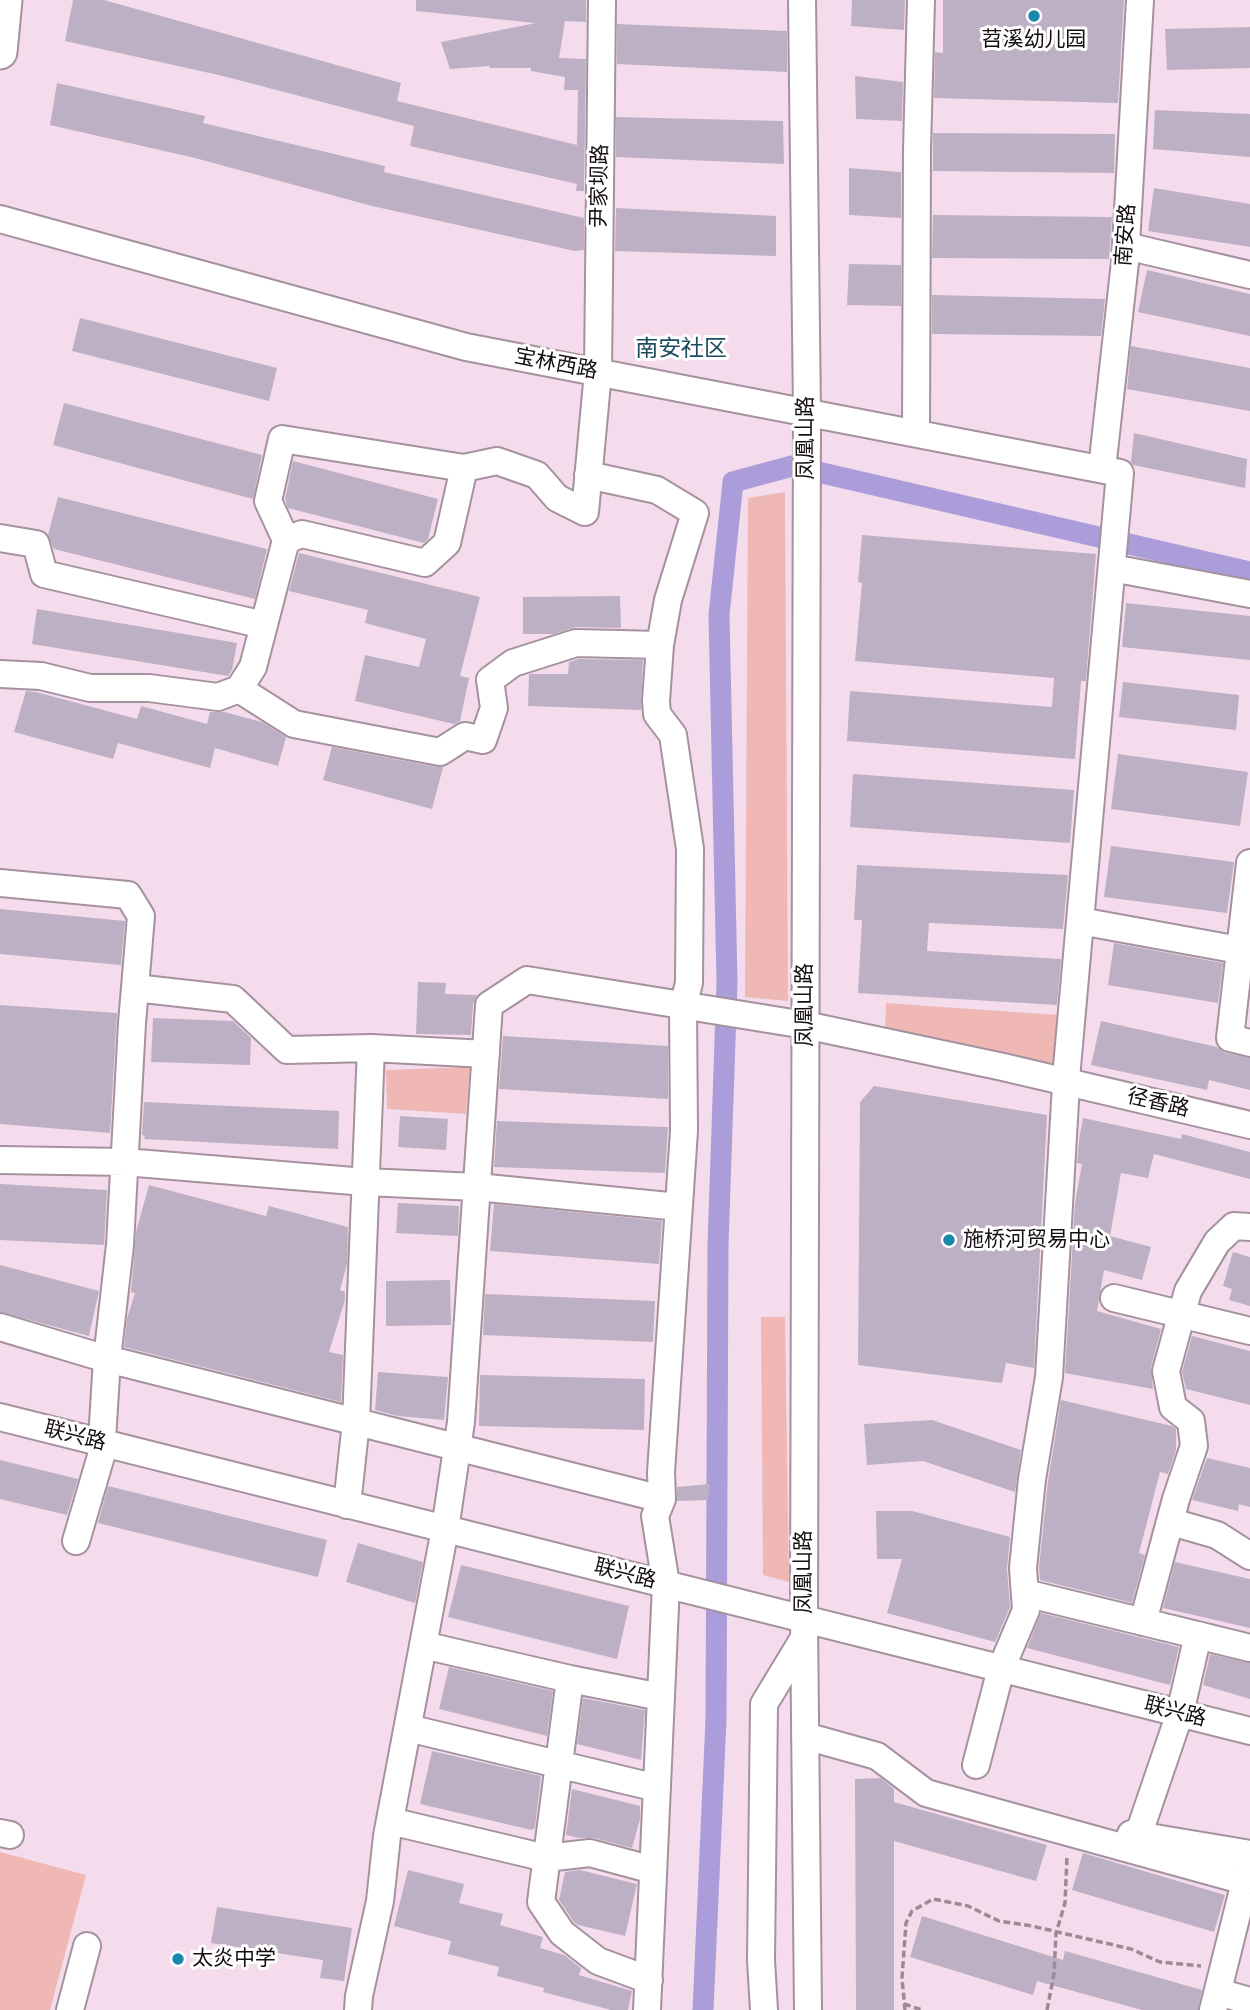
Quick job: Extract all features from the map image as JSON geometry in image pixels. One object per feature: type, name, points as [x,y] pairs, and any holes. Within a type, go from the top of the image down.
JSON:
[{"type":"main road","points":[[0,52],[5,0]]},
{"type":"street","name":"尹家坝路","points":[[464,468],[497,461],[537,475],[557,498],[585,512],[598,372],[602,0]]},
{"type":"street","name":"凤凰山路","points":[[802,0],[807,412],[804,1629],[808,2010]]},
{"type":"street","points":[[916,433],[917,150],[921,0]]},
{"type":"street","name":"南安路","points":[[976,1765],[1001,1669],[1026,1610],[1023,1568],[1032,1479],[1049,1377],[1066,1081],[1116,524],[1111,471],[1140,0]]},
{"type":"street","name":"宝林西路","points":[[0,219],[466,347],[1111,471]]},
{"type":"street","points":[[1126,246],[1250,275]]},
{"type":"street","points":[[0,674],[41,676],[90,688],[149,688],[218,697],[239,689],[253,667],[286,540],[268,501],[282,439],[464,468],[447,543],[425,563],[302,534],[286,540]]},
{"type":"street","points":[[589,475],[657,490],[695,513],[668,600],[660,645],[657,714],[673,735],[690,849],[689,983],[692,1007],[661,1472],[662,1499],[655,1516],[670,1585],[661,1697],[647,2010]]},
{"type":"street","points":[[0,538],[36,544],[44,573],[264,625]]},
{"type":"street","points":[[1112,563],[1250,594]]},
{"type":"street","points":[[239,689],[293,724],[440,752],[466,736],[483,740],[494,708],[490,680],[513,663],[576,643],[660,645]]},
{"type":"street","points":[[1250,863],[1245,952],[1230,1038],[1250,1043]]},
{"type":"street","points":[[0,883],[128,895],[141,916],[120,1245],[107,1359],[101,1457],[76,1541]]},
{"type":"street","points":[[1080,922],[1245,952]]},
{"type":"street","name":"径香路","points":[[485,1054],[489,1005],[527,980],[805,1025],[1066,1081],[1250,1125]]},
{"type":"street","points":[[135,988],[233,999],[287,1049],[371,1048],[485,1054],[461,1422],[445,1529],[390,1821],[380,1901],[358,2010]]},
{"type":"street","points":[[347,1505],[356,1422],[371,1048]]},
{"type":"street","points":[[0,1160],[125,1162],[365,1182],[477,1187],[679,1207]]},
{"type":"street","points":[[1143,1622],[1194,1446],[1191,1421],[1173,1407],[1166,1371],[1188,1292],[1217,1242],[1234,1226],[1250,1227]]},
{"type":"street","points":[[1114,1298],[1250,1331]]},
{"type":"street","points":[[0,1327],[107,1359],[662,1499]]},
{"type":"street","name":"联兴路","points":[[0,1417],[760,1608],[804,1629],[1001,1669],[1250,1731]]},
{"type":"street","points":[[1171,1519],[1175,1523],[1217,1535],[1250,1556]]},
{"type":"street","points":[[1025,1593],[1250,1648]]},
{"type":"street","points":[[764,2010],[761,1960],[764,1704],[804,1629]]},
{"type":"street","points":[[1138,1836],[1180,1713],[1198,1635]]},
{"type":"street","points":[[423,1645],[661,1697]]},
{"type":"street","points":[[570,1679],[541,1902],[562,1933],[598,1961],[649,1980]]},
{"type":"street","points":[[408,1728],[657,1788]]},
{"type":"street","points":[[805,1736],[877,1756],[926,1793],[1070,1833],[1248,1872],[1243,1924],[1218,1992],[1250,2001]]},
{"type":"street","points":[[934,1778],[1138,1836],[1250,1854]]},
{"type":"street","points":[[390,1821],[547,1858],[590,1853],[653,1870]]},
{"type":"street","points":[[69,2010],[87,1946]]},
{"type":"path","points":[[1047,2010],[1054,1974],[1056,1933],[1065,1903],[1065,1870],[1070,1833]]},
{"type":"path","points":[[905,2010],[902,1979],[906,1923],[912,1911],[933,1899],[968,1906],[999,1922],[1131,1949],[1160,1962],[1197,1965],[1218,1992]]},
{"type":"path","points":[[904,2004],[922,2010]]},
{"type":"shaded area","points":[[785,492],[788,1001],[745,997],[748,498]]},
{"type":"shaded area","points":[[886,1003],[1072,1016],[1067,1067],[885,1031]]},
{"type":"shaded area","points":[[470,1067],[466,1114],[387,1109],[386,1070]]},
{"type":"shaded area","points":[[761,1317],[785,1317],[789,1582],[763,1575]]},
{"type":"shaded area","points":[[0,1852],[86,1875],[50,2010],[0,2010]]},
{"type":"building","points":[[73,0],[104,0],[401,83],[397,101],[577,145],[578,90],[564,90],[565,77],[531,71],[531,68],[489,66],[450,69],[441,42],[536,23],[416,11],[416,0],[586,0],[586,22],[565,21],[559,58],[586,59],[584,191],[576,191],[577,184],[410,146],[414,126],[223,76],[65,41]]},
{"type":"building","points":[[852,0],[905,0],[904,30],[851,26]]},
{"type":"building","points":[[943,0],[1124,0],[1118,103],[934,98],[935,52],[943,53]]},
{"type":"building","points":[[617,24],[787,31],[787,72],[617,64]]},
{"type":"building","points":[[1250,27],[1250,68],[1167,70],[1165,29]]},
{"type":"building","points":[[855,76],[903,82],[902,121],[856,119]]},
{"type":"building","points":[[57,83],[205,116],[203,123],[385,166],[384,172],[584,218],[584,250],[575,251],[372,206],[195,158],[50,125]]},
{"type":"building","points":[[1155,110],[1250,114],[1250,157],[1153,149]]},
{"type":"building","points":[[616,117],[783,121],[784,164],[616,157]]},
{"type":"building","points":[[933,133],[1115,134],[1114,173],[933,171]]},
{"type":"building","points":[[849,168],[901,172],[901,218],[849,215]]},
{"type":"building","points":[[1154,188],[1250,204],[1250,247],[1148,231]]},
{"type":"building","points":[[616,208],[776,216],[776,256],[615,251]]},
{"type":"building","points":[[933,215],[1112,217],[1109,259],[932,258]]},
{"type":"building","points":[[849,264],[901,265],[901,306],[847,305]]},
{"type":"building","points":[[1147,270],[1250,294],[1250,336],[1138,312]]},
{"type":"building","points":[[932,295],[1105,299],[1101,336],[932,334]]},
{"type":"building","points":[[80,318],[277,368],[269,401],[72,351]]},
{"type":"building","points":[[1131,346],[1250,368],[1250,411],[1127,389]]},
{"type":"building","points":[[64,403],[262,455],[253,499],[53,445]]},
{"type":"building","points":[[1134,433],[1247,459],[1245,488],[1133,465]]},
{"type":"building","points":[[293,461],[438,499],[428,539],[424,543],[288,508],[285,499]]},
{"type":"building","points":[[58,497],[267,549],[255,599],[54,549],[48,535]]},
{"type":"building","points":[[862,535],[1096,554],[1086,681],[1081,681],[1075,759],[847,741],[850,691],[1052,707],[1054,678],[855,661],[862,583],[858,582]]},
{"type":"building","points":[[299,553],[480,597],[460,676],[469,678],[460,721],[454,724],[355,701],[365,655],[419,667],[426,639],[365,623],[368,610],[289,591]]},
{"type":"building","points":[[620,596],[621,628],[576,627],[554,634],[523,634],[523,597]]},
{"type":"building","points":[[1126,603],[1250,616],[1250,660],[1122,647]]},
{"type":"building","points":[[37,609],[237,643],[232,670],[228,676],[32,644]]},
{"type":"building","points":[[578,659],[643,660],[641,710],[528,706],[529,674],[568,674],[569,662]]},
{"type":"building","points":[[1123,682],[1239,695],[1236,730],[1119,717]]},
{"type":"building","points":[[26,691],[137,719],[141,706],[207,724],[210,712],[224,712],[262,722],[286,737],[278,766],[215,748],[210,768],[118,743],[113,759],[14,732]]},
{"type":"building","points":[[332,747],[443,767],[432,809],[323,780]]},
{"type":"building","points":[[1118,754],[1248,772],[1240,826],[1111,809]]},
{"type":"building","points":[[853,774],[1074,790],[1070,843],[850,827]]},
{"type":"building","points":[[1111,846],[1234,862],[1227,913],[1104,897]]},
{"type":"building","points":[[857,865],[1068,875],[1063,929],[929,923],[927,951],[1061,959],[1057,1005],[858,993],[862,920],[854,920]]},
{"type":"building","points":[[0,909],[125,921],[121,965],[0,954]]},
{"type":"building","points":[[1114,943],[1223,963],[1218,1003],[1108,985]]},
{"type":"building","points":[[418,982],[446,983],[445,994],[477,995],[473,1004],[471,1035],[416,1034]]},
{"type":"building","points":[[0,1005],[117,1013],[110,1133],[0,1124]]},
{"type":"building","points":[[153,1018],[233,1021],[251,1038],[250,1065],[151,1062]]},
{"type":"building","points":[[1101,1021],[1217,1047],[1226,1053],[1250,1058],[1250,1090],[1209,1080],[1207,1090],[1091,1065]]},
{"type":"building","points":[[503,1036],[668,1046],[668,1099],[499,1089]]},
{"type":"building","name":"施桥河贸易中心","points":[[874,1086],[1047,1115],[1034,1368],[1006,1363],[1002,1383],[858,1365],[860,1102]]},
{"type":"building","points":[[144,1102],[339,1111],[338,1149],[144,1139]]},
{"type":"building","points":[[400,1116],[448,1119],[446,1150],[398,1147]]},
{"type":"building","points":[[1083,1118],[1181,1139],[1182,1134],[1250,1152],[1250,1179],[1154,1154],[1148,1178],[1121,1173],[1110,1236],[1151,1247],[1142,1280],[1104,1270],[1097,1311],[1161,1329],[1151,1367],[1153,1389],[1065,1373],[1075,1203],[1082,1164],[1077,1163]]},
{"type":"building","points":[[497,1121],[668,1127],[665,1173],[494,1167]]},
{"type":"building","points":[[0,1184],[107,1190],[104,1245],[0,1240]]},
{"type":"building","points":[[149,1185],[266,1216],[269,1206],[348,1227],[347,1264],[340,1290],[345,1292],[345,1300],[329,1352],[343,1355],[341,1402],[124,1347],[127,1319],[135,1293],[131,1292],[136,1232]]},
{"type":"building","points":[[398,1203],[459,1206],[458,1236],[396,1233]]},
{"type":"building","points":[[494,1204],[662,1221],[659,1264],[490,1251]]},
{"type":"building","points":[[1233,1252],[1250,1257],[1250,1306],[1229,1300],[1232,1289],[1223,1286]]},
{"type":"building","points":[[0,1265],[99,1291],[89,1336],[0,1312]]},
{"type":"building","points":[[450,1280],[451,1325],[386,1326],[386,1281]]},
{"type":"building","points":[[485,1294],[655,1301],[653,1342],[483,1335]]},
{"type":"building","points":[[1192,1336],[1250,1351],[1250,1405],[1186,1389],[1182,1372]]},
{"type":"building","points":[[378,1372],[448,1377],[444,1420],[398,1416],[375,1410]]},
{"type":"building","points":[[480,1375],[645,1379],[644,1430],[479,1426]]},
{"type":"building","points":[[1061,1400],[1176,1429],[1176,1450],[1168,1474],[1160,1472],[1139,1553],[1145,1555],[1132,1603],[1040,1580],[1048,1481]]},
{"type":"building","points":[[932,1420],[1021,1450],[1015,1492],[923,1461],[867,1465],[864,1424]]},
{"type":"building","points":[[1207,1458],[1250,1468],[1250,1507],[1239,1504],[1238,1511],[1192,1500]]},
{"type":"building","points":[[0,1460],[78,1479],[67,1515],[0,1499]]},
{"type":"building","points":[[710,1484],[708,1500],[677,1501],[677,1487]]},
{"type":"building","points":[[108,1486],[327,1540],[318,1577],[98,1523]]},
{"type":"building","points":[[876,1511],[912,1511],[1010,1537],[1007,1569],[1010,1607],[995,1642],[887,1613],[902,1559],[877,1559]]},
{"type":"building","points":[[358,1543],[423,1562],[415,1603],[346,1582]]},
{"type":"building","points":[[1175,1562],[1250,1579],[1250,1628],[1163,1608]]},
{"type":"building","points":[[461,1565],[629,1606],[617,1659],[448,1617]]},
{"type":"building","points":[[1041,1613],[1179,1647],[1170,1685],[1027,1648]]},
{"type":"building","points":[[1210,1654],[1250,1663],[1250,1699],[1203,1685]]},
{"type":"building","points":[[449,1667],[553,1691],[547,1736],[439,1709]]},
{"type":"building","points":[[583,1698],[645,1710],[641,1760],[577,1744]]},
{"type":"building","points":[[432,1751],[541,1776],[535,1827],[532,1830],[420,1804]]},
{"type":"building","points":[[881,1778],[894,1789],[894,1802],[1047,1845],[1036,1881],[894,1841],[894,2010],[856,2010],[855,1779]]},
{"type":"building","points":[[572,1789],[640,1806],[640,1819],[632,1848],[594,1838],[566,1835]]},
{"type":"building","points":[[1083,1853],[1225,1895],[1214,1932],[1072,1890]]},
{"type":"building","points":[[408,1870],[464,1884],[459,1903],[503,1914],[500,1925],[543,1937],[540,1948],[564,1955],[581,1968],[579,1975],[632,1991],[628,2010],[611,2010],[543,1992],[544,1988],[497,1976],[499,1967],[448,1954],[451,1941],[394,1926]]},
{"type":"building","points":[[580,1870],[637,1884],[625,1936],[578,1925],[559,1900],[565,1872]]},
{"type":"building","points":[[217,1907],[352,1928],[344,1981],[320,1978],[323,1960],[211,1943]]},
{"type":"building","points":[[922,1916],[1063,1960],[1065,1951],[1202,1990],[1198,2010],[1142,2010],[1037,1981],[1033,1995],[910,1957]]},
{"type":"waterway","points":[[703,2010],[716,1719],[718,1245],[727,982],[719,615],[733,482],[792,466],[1250,572]]},
{"type":"place","name":"苕溪幼儿园","points":[[1034,16]]},
{"type":"place","name":"施桥河贸易中心","points":[[949,1240]]},
{"type":"place","name":"太炎中学","points":[[178,1959]]},
{"type":"district","name":"南安社区","points":[[681,349]]}]
